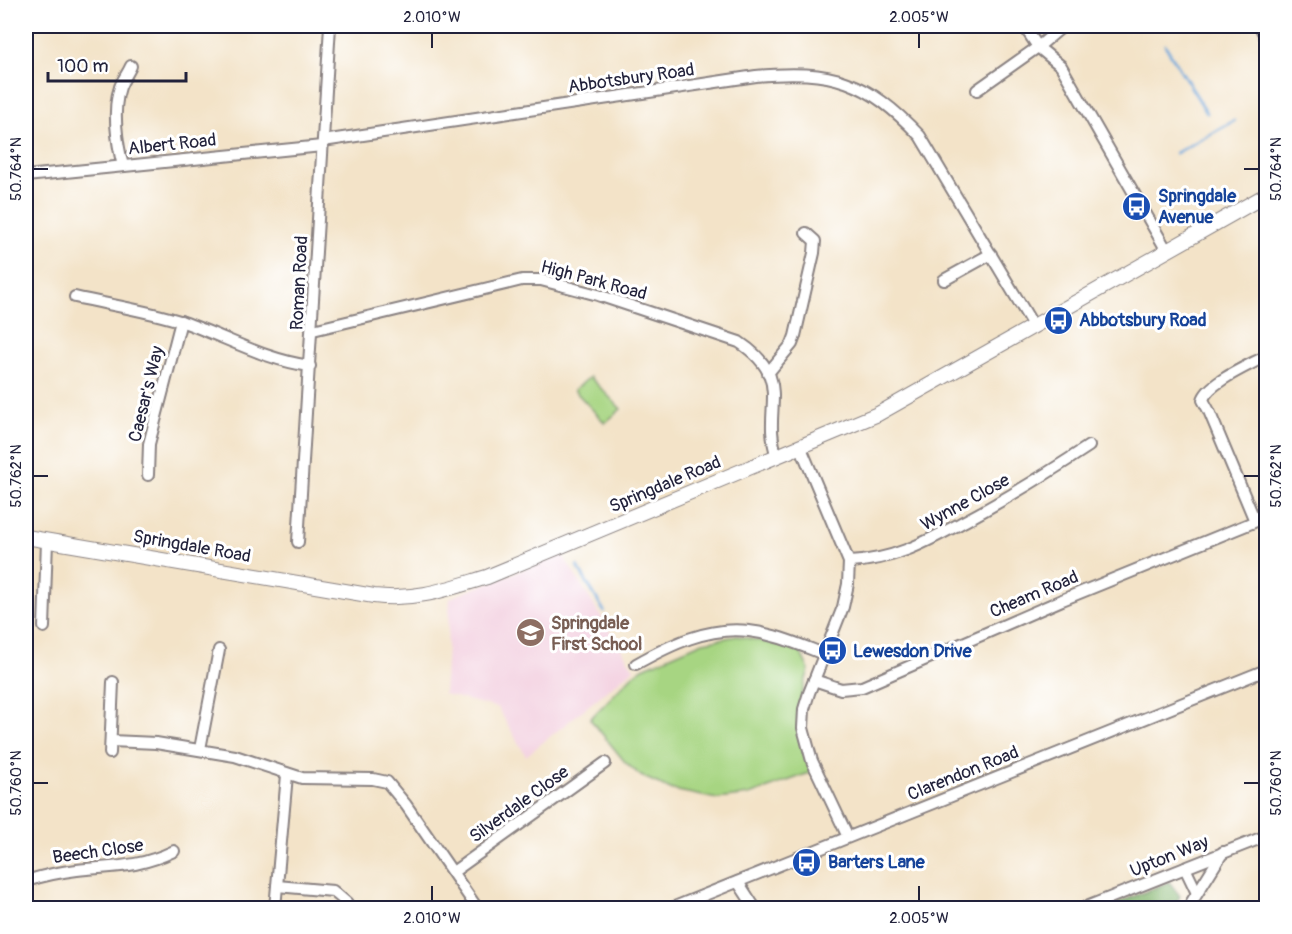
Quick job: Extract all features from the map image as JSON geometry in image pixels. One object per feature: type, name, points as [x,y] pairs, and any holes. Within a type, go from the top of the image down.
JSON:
[{"type":"street","name":"Roman Road","points":[[298,542],[313,330],[330,26]]},
{"type":"street","points":[[1024,26],[1038,47],[1061,66],[1167,251]]},
{"type":"street","points":[[977,90],[1038,47],[1063,26]]},
{"type":"street","points":[[1260,26],[1266,38]]},
{"type":"street","points":[[123,166],[117,141],[117,101],[119,89],[131,66]]},
{"type":"street","name":"Abbotsbury Road","points":[[323,144],[756,76],[794,73],[822,75],[874,94],[921,136],[1034,327]]},
{"type":"street","name":"Albert Road","points":[[26,176],[323,144]]},
{"type":"street","name":"Springdale Road","points":[[26,537],[364,594],[410,598],[436,593],[487,577],[878,414],[1266,195]]},
{"type":"street","points":[[768,373],[792,344],[795,336],[814,253],[814,241],[806,233]]},
{"type":"street","points":[[944,280],[991,254]]},
{"type":"street","name":"High Park Road","points":[[313,330],[483,288],[531,279],[598,295],[739,342],[756,354],[774,388],[771,433],[777,457]]},
{"type":"street","points":[[75,297],[181,321],[271,358],[310,366]]},
{"type":"street","name":"Caesar's Way","points":[[148,475],[149,444],[181,321]]},
{"type":"street","points":[[1255,521],[1203,400],[1205,393],[1219,382],[1266,356]]},
{"type":"street","name":"Wynne Close","points":[[849,562],[871,561],[917,547],[1016,494],[1089,446]]},
{"type":"street","points":[[801,448],[849,562],[848,584],[843,607],[804,709],[803,728],[812,761],[848,837]]},
{"type":"street","name":"Cheam Road","points":[[814,680],[841,689],[862,687],[1062,600],[1266,517]]},
{"type":"street","points":[[44,627],[47,541]]},
{"type":"street","points":[[636,664],[678,643],[704,634],[729,631],[749,631],[768,635],[824,654]]},
{"type":"street","points":[[200,749],[219,650]]},
{"type":"street","name":"Clarendon Road","points":[[672,909],[1266,669]]},
{"type":"street","points":[[110,753],[113,682]]},
{"type":"street","points":[[111,741],[156,743],[200,749],[235,756],[287,775],[302,778],[373,779],[387,782],[406,805],[477,909]]},
{"type":"street","name":"Silverdale Close","points":[[453,872],[605,763]]},
{"type":"street","points":[[275,909],[287,775]]},
{"type":"street","name":"Upton Way","points":[[1084,909],[1266,836]]},
{"type":"street","name":"Beech Close","points":[[26,880],[75,870],[134,866],[153,861],[174,851]]},
{"type":"street","points":[[1188,909],[1223,852]]},
{"type":"street","points":[[1185,868],[1197,893]]},
{"type":"street","points":[[738,882],[754,909]]},
{"type":"street","points":[[277,886],[333,891],[346,903]]},
{"type":"shaded area","name":"Springdale First School","points":[[562,554],[634,669],[526,756],[498,708],[444,694],[450,598]]},
{"type":"green space","points":[[590,377],[621,409],[605,423],[574,390]]},
{"type":"green space","points":[[737,636],[799,649],[809,670],[799,710],[799,733],[801,745],[812,772],[749,795],[717,799],[673,790],[641,776],[625,762],[590,719],[632,676],[643,668],[703,642]]},
{"type":"green space","points":[[1169,882],[1180,896],[1173,908],[1105,908]]},
{"type":"waterway","points":[[1165,45],[1207,113]]},
{"type":"waterway","points":[[1176,153],[1234,121]]},
{"type":"waterway","points":[[577,566],[604,611]]},
{"type":"place","name":"Springdale Avenue","points":[[1137,206]]},
{"type":"place","name":"Abbotsbury Road","points":[[1058,320]]},
{"type":"place","name":"Springdale First School","points":[[530,633]]},
{"type":"place","name":"Lewesdon Drive","points":[[832,651]]},
{"type":"place","name":"Barters Lane","points":[[807,862]]}]
